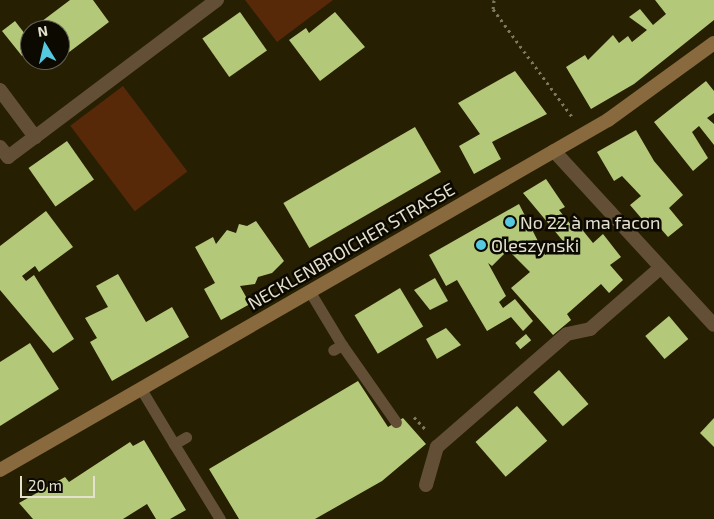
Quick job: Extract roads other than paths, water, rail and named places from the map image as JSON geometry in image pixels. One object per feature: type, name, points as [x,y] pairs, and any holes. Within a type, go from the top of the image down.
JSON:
[{"type":"main road","name":"NECKLENBROICHER STRASSE","points":[[0,470],[554,151],[664,82],[714,43]]},
{"type":"street","points":[[0,147],[8,157],[217,0]]},
{"type":"street","points":[[0,90],[35,137]]},
{"type":"street","points":[[554,151],[659,269],[714,325]]},
{"type":"street","points":[[426,485],[439,445],[567,334],[590,330],[659,269]]},
{"type":"lane","points":[[310,292],[337,347],[396,422]]},
{"type":"lane","points":[[141,389],[220,519]]},
{"type":"lane","points":[[174,444],[186,437]]},
{"type":"place","name":"No 22 à ma facon","points":[[510,222]]},
{"type":"place","name":"Oleszynski","points":[[481,245]]}]
